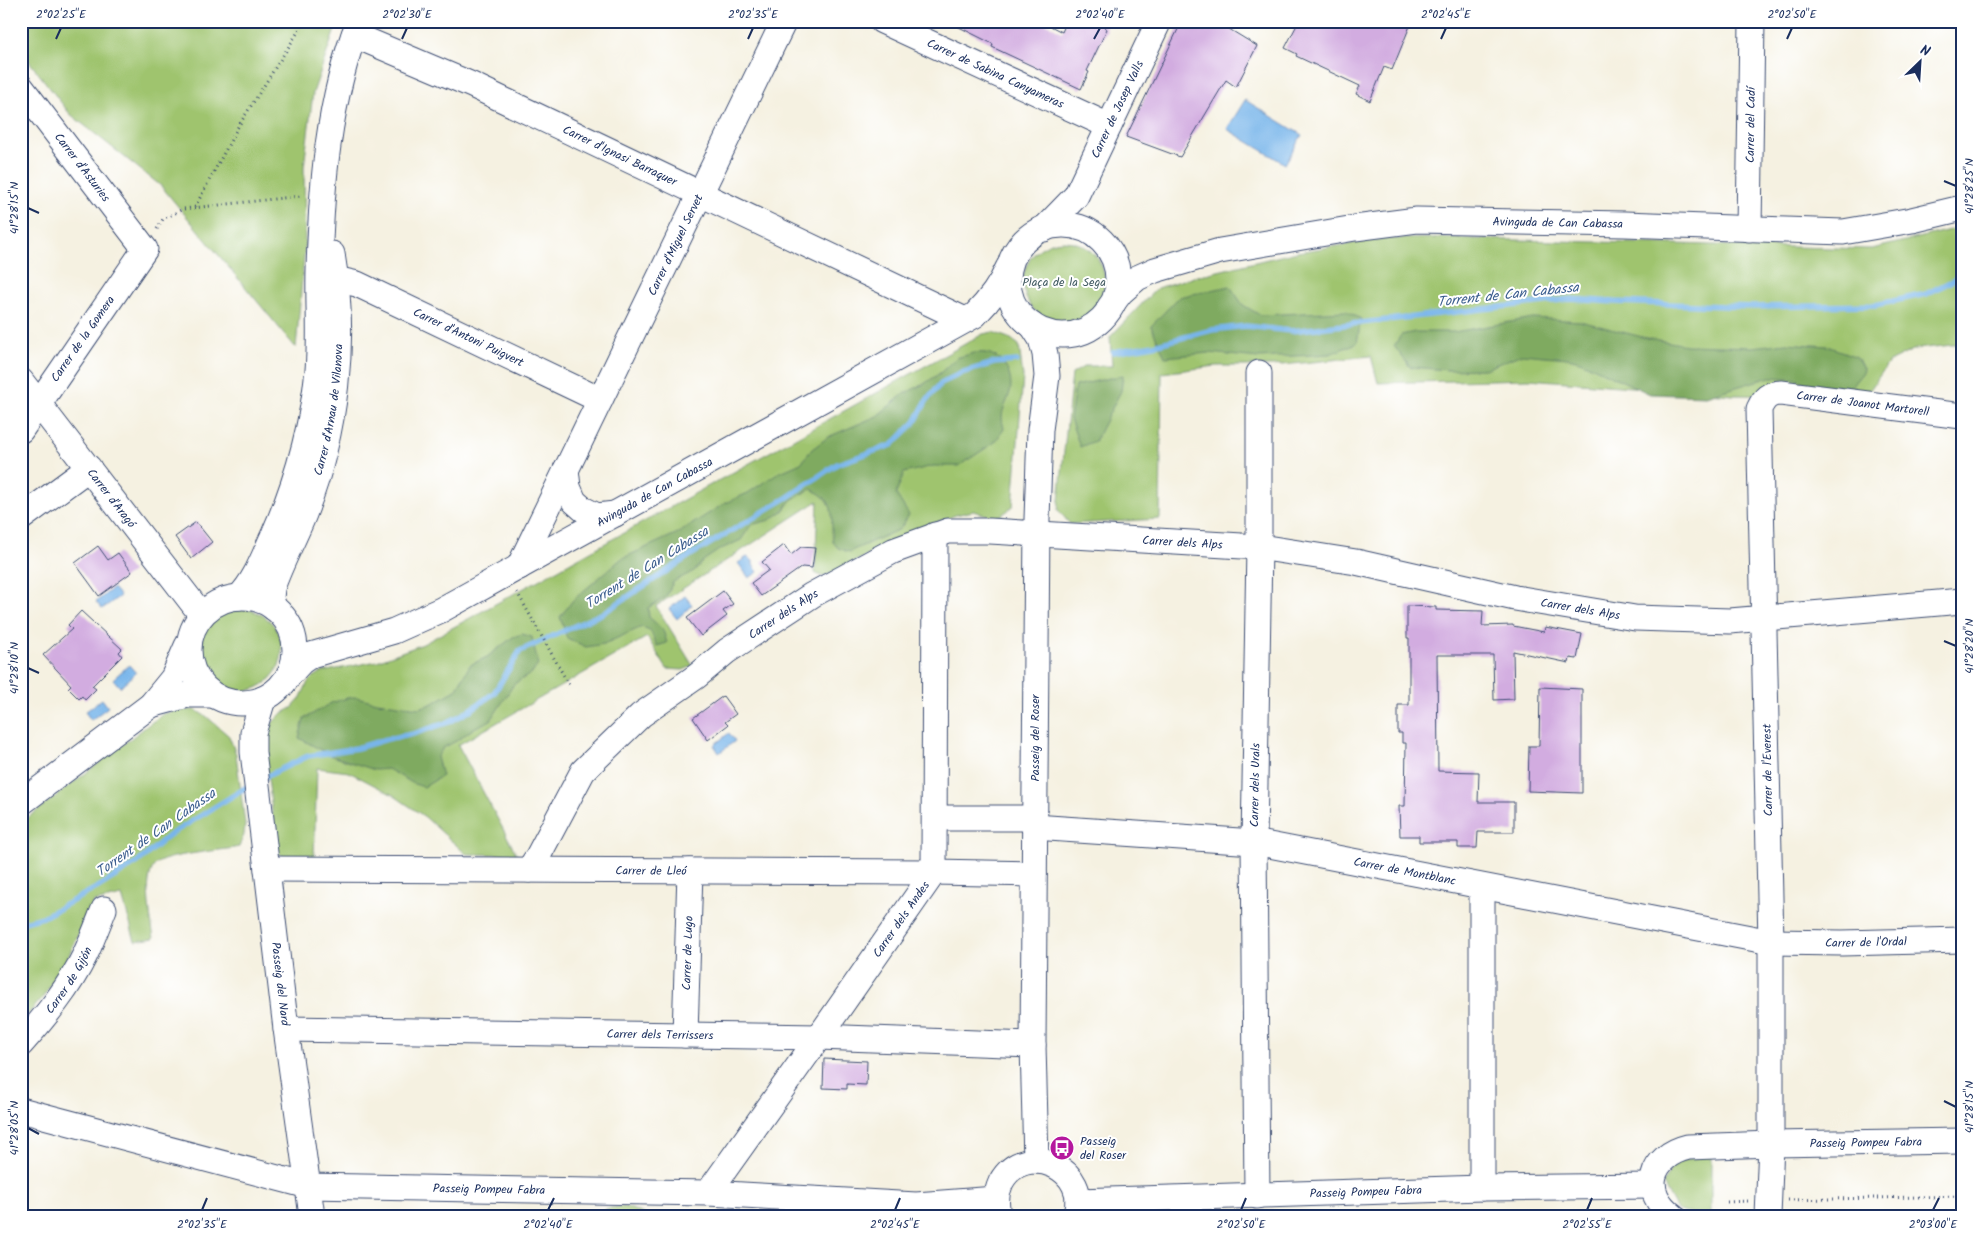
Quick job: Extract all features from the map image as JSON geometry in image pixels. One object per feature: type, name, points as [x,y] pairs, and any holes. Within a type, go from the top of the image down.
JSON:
[{"type":"street","name":"Carrer d'Miguel Servet","points":[[519,567],[784,21]]},
{"type":"street","name":"Carrer de Sabina Canyameras","points":[[882,21],[1109,126]]},
{"type":"street","name":"Carrer de Josep Valls","points":[[1044,229],[1076,196],[1159,21]]},
{"type":"street","name":"Carrer del Cadí","points":[[1749,229],[1752,21]]},
{"type":"street","name":"Carrer d'Ignasi Barraquer","points":[[356,28],[701,193],[970,317]]},
{"type":"street","name":"Carrer d'Arnau de Vilanova","points":[[239,596],[249,585],[258,568],[286,507],[299,466],[312,413],[318,368],[319,272],[316,199],[348,52],[356,28]]},
{"type":"street","name":"Carrer d'Asturies","points":[[21,87],[145,249]]},
{"type":"street","points":[[1076,196],[1077,209],[1094,236],[1111,253],[1115,263],[1118,280],[1115,298],[1097,323],[1072,334],[1052,334],[1027,321],[1009,293],[1007,283],[1008,268],[1014,253],[1026,238],[1044,229],[1056,225],[1072,225],[1094,236],[1136,263],[1155,270]]},
{"type":"street","name":"Carrer d'Arnau de Vilanova","points":[[274,608],[271,598],[272,588],[304,514],[318,471],[338,370],[338,299],[334,263],[316,199]]},
{"type":"street","name":"Avinguda de Can Cabassa","points":[[1109,308],[1121,292],[1137,278],[1155,270],[1220,251],[1355,228],[1417,220],[1624,224],[1844,232],[1912,220],[1962,208]]},
{"type":"street","name":"Carrer de la Gomera","points":[[21,430],[145,249]]},
{"type":"street","name":"Avinguda de Can Cabassa","points":[[291,673],[311,655],[402,627],[441,610],[970,317],[992,298],[1000,287],[1008,268]]},
{"type":"street","name":"Carrer d'Antoni Puigvert","points":[[335,280],[357,284],[600,400]]},
{"type":"street","name":"Avinguda de Can Cabassa","points":[[970,317],[991,312],[1027,321]]},
{"type":"street","name":"Passeig del Roser","points":[[1027,321],[1041,338],[1046,354],[1047,376],[1040,430],[1036,535],[1033,1045],[1036,1160]]},
{"type":"street","name":"Passeig del Roser","points":[[1047,376],[1059,349],[1072,334]]},
{"type":"street","name":"Carrer dels Urals","points":[[1257,1196],[1254,842],[1259,547],[1259,373]]},
{"type":"street","name":"Carrer d'Aragó","points":[[21,381],[202,614]]},
{"type":"street","name":"Carrer de Joanot Martorell","points":[[1765,398],[1773,393],[1781,393],[1962,416]]},
{"type":"street","name":"Carrer de l'Everest","points":[[1765,398],[1760,409],[1759,419],[1771,942],[1771,1144]]},
{"type":"street","points":[[21,518],[89,468]]},
{"type":"street","points":[[566,469],[568,487],[574,501],[597,516],[615,514]]},
{"type":"street","name":"Carrer dels Alps","points":[[529,870],[583,771],[641,715],[697,676],[727,651],[812,595],[893,551],[948,531],[990,531],[1259,547],[1356,562],[1515,598],[1635,618],[1730,622],[1962,601]]},
{"type":"street","name":"Carrer dels Andes","points":[[708,1193],[934,872],[935,535]]},
{"type":"street","points":[[21,803],[151,704],[173,678],[191,632],[202,614],[220,601],[239,596],[252,598],[274,608],[291,628],[325,651]]},
{"type":"street","points":[[151,704],[188,696],[220,698],[245,704],[263,699],[282,687],[291,673],[295,654],[291,628]]},
{"type":"street","points":[[187,646],[192,670],[202,686],[220,698]]},
{"type":"street","name":"Passeig del Nard","points":[[220,698],[238,713],[246,729],[253,752]]},
{"type":"street","name":"Passeig del Nard","points":[[263,699],[253,733],[253,752],[286,1029],[312,1216]]},
{"type":"street","name":"Carrer de Montblanc","points":[[935,818],[1034,822],[1254,842],[1771,942]]},
{"type":"street","name":"Carrer de Lleó","points":[[267,869],[1034,874]]},
{"type":"street","name":"Carrer de Lugo","points":[[685,1035],[690,871]]},
{"type":"street","points":[[1482,887],[1482,1188]]},
{"type":"street","name":"Carrer de Gijón","points":[[21,1044],[45,1016],[72,977],[84,957],[104,909]]},
{"type":"street","name":"Carrer de l'Ordal","points":[[1771,942],[1842,943],[1962,940]]},
{"type":"street","name":"Carrer dels Terrissers","points":[[286,1029],[819,1037],[1033,1045]]},
{"type":"street","name":"Passeig Pompeu Fabra","points":[[21,1110],[308,1186],[708,1193],[998,1208]]},
{"type":"street","name":"Passeig Pompeu Fabra","points":[[1076,1208],[1257,1196],[1482,1188],[1653,1186],[1654,1175],[1667,1154],[1688,1147],[1962,1141]]},
{"type":"street","points":[[1768,1208],[1771,1144]]},
{"type":"street","points":[[998,1208],[998,1188],[1004,1177],[1013,1168],[1024,1162],[1036,1160],[1046,1162],[1065,1172],[1074,1185],[1076,1208]]},
{"type":"street","points":[[1653,1186],[1655,1196],[1660,1204],[1673,1216]]},
{"type":"path","points":[[195,207],[239,125],[305,21]]},
{"type":"path","points":[[145,249],[163,219],[183,208],[316,199]]},
{"type":"path","points":[[517,592],[569,685]]},
{"type":"path","points":[[1727,1202],[1768,1208],[1962,1196]]},
{"type":"green space","points":[[21,21],[338,21],[313,93],[304,167],[305,246],[296,348],[161,186],[70,114],[21,51]]},
{"type":"green space","points":[[1962,227],[1962,344],[1915,349],[1889,362],[1865,397],[1733,395],[1529,379],[1378,383],[1371,356],[1273,366],[1216,366],[1162,373],[1160,519],[1070,524],[1058,510],[1072,374],[1085,366],[1112,366],[1110,337],[1157,288],[1193,277],[1297,252],[1382,239],[1438,238],[1872,249]]},
{"type":"green space","name":"Plaça de la Sega","points":[[1064,241],[1080,245],[1093,253],[1101,266],[1105,282],[1101,298],[1093,311],[1080,319],[1064,323],[1048,319],[1035,311],[1027,298],[1023,282],[1027,266],[1035,253],[1048,245]]},
{"type":"green space","points":[[1230,286],[1243,305],[1260,315],[1346,311],[1361,319],[1357,343],[1330,354],[1259,358],[1209,353],[1165,357],[1151,326],[1179,297]]},
{"type":"green space","points":[[1533,318],[1580,321],[1642,337],[1686,345],[1753,347],[1786,343],[1827,346],[1857,357],[1864,371],[1846,393],[1814,393],[1799,379],[1770,377],[1706,396],[1650,394],[1580,361],[1568,358],[1522,354],[1485,369],[1448,370],[1410,367],[1394,346],[1401,335],[1415,332],[1454,332]]},
{"type":"green space","points":[[993,332],[1011,339],[1019,345],[1023,377],[1013,507],[997,518],[973,511],[956,515],[930,525],[823,577],[815,573],[818,501],[656,606],[693,666],[683,670],[667,669],[647,637],[458,745],[517,855],[466,854],[425,817],[393,795],[349,772],[317,768],[314,858],[289,858],[277,851],[264,746],[272,723],[281,714],[292,708],[300,699],[308,682],[314,676],[322,672],[377,661],[423,644],[983,334]]},
{"type":"green space","points":[[974,353],[986,353],[995,356],[1004,364],[1009,374],[1011,380],[1010,392],[1002,414],[1004,429],[995,442],[959,466],[933,466],[904,473],[896,494],[909,515],[900,529],[849,552],[838,548],[833,542],[830,505],[820,494],[811,489],[791,500],[783,511],[770,520],[751,525],[741,540],[719,550],[703,561],[694,571],[673,582],[666,597],[648,608],[649,617],[663,630],[667,643],[657,646],[650,630],[642,627],[604,644],[586,647],[567,638],[560,617],[573,600],[621,559],[680,532],[725,503],[748,493],[776,474],[801,463],[811,450],[828,437],[877,416],[905,393],[924,384],[940,373],[956,358]]},
{"type":"green space","points":[[1123,375],[1121,391],[1095,441],[1080,447],[1070,419],[1075,386]]},
{"type":"green space","points":[[241,609],[257,612],[270,621],[279,634],[282,650],[279,666],[270,679],[257,688],[241,691],[225,688],[212,679],[203,666],[200,650],[203,634],[212,621],[225,612]]},
{"type":"green space","points":[[522,634],[532,637],[538,665],[532,673],[514,684],[491,720],[474,728],[443,748],[437,757],[442,776],[424,787],[414,784],[388,769],[375,770],[332,756],[299,738],[304,719],[331,703],[347,698],[356,697],[419,708],[431,704],[456,690],[470,665],[487,657],[513,637]]},
{"type":"green space","points":[[178,710],[195,710],[206,716],[229,736],[236,754],[245,824],[244,835],[239,847],[180,856],[159,862],[154,866],[148,891],[154,938],[135,941],[122,896],[94,902],[67,959],[43,997],[21,1023],[21,823],[163,714]]},
{"type":"green space","points":[[1711,1154],[1711,1214],[1686,1213],[1677,1210],[1663,1184],[1674,1162]]},
{"type":"green space","points":[[627,1207],[648,1216],[592,1216],[608,1208]]},
{"type":"water","points":[[1245,100],[1302,135],[1285,164],[1227,129]]},
{"type":"water","points":[[747,557],[753,561],[753,565],[758,572],[749,578],[738,563]]},
{"type":"water","points":[[113,588],[120,596],[102,609],[96,602]]},
{"type":"water","points":[[685,596],[692,605],[677,619],[669,609]]},
{"type":"water","points":[[129,665],[136,673],[120,687],[113,679]]},
{"type":"water","points":[[102,699],[108,707],[91,720],[85,712]]},
{"type":"water","points":[[729,733],[735,741],[719,753],[714,745]]},
{"type":"building","points":[[947,21],[1041,21],[1062,32],[1067,21],[1108,21],[1105,28],[1107,29],[1087,71],[1089,72],[1081,89],[992,47],[993,44]]},
{"type":"building","points":[[1182,21],[1216,21],[1257,46],[1236,87],[1226,80],[1180,157],[1126,137]]},
{"type":"building","points":[[1299,21],[1412,21],[1392,70],[1384,67],[1370,101],[1356,94],[1360,86],[1296,56],[1297,54],[1285,48]]},
{"type":"building","points":[[196,522],[212,542],[191,559],[175,537]]},
{"type":"building","points":[[784,545],[791,555],[801,547],[815,548],[812,568],[802,567],[761,596],[751,583],[769,570],[762,562]]},
{"type":"building","points":[[98,546],[108,560],[118,553],[132,572],[99,596],[75,563]]},
{"type":"building","points":[[723,591],[733,604],[723,611],[727,616],[701,636],[687,618]]},
{"type":"building","points":[[1407,606],[1436,607],[1436,610],[1483,611],[1482,626],[1513,625],[1544,632],[1545,627],[1582,634],[1577,659],[1570,658],[1569,663],[1513,651],[1514,699],[1494,700],[1493,655],[1437,655],[1438,771],[1479,772],[1478,802],[1514,802],[1514,832],[1478,832],[1477,848],[1458,848],[1458,842],[1419,842],[1419,836],[1400,836],[1399,806],[1405,806],[1406,743],[1402,743],[1402,733],[1398,733],[1398,705],[1409,705]]},
{"type":"building","points":[[81,611],[122,649],[119,652],[122,656],[92,686],[96,689],[85,700],[82,696],[79,699],[68,688],[71,685],[43,655],[72,629],[68,625]]},
{"type":"building","points":[[1540,687],[1582,689],[1582,793],[1528,791],[1529,746],[1539,746]]},
{"type":"building","points":[[723,696],[736,714],[725,722],[728,725],[708,740],[693,718]]},
{"type":"building","points":[[824,1059],[867,1061],[866,1085],[847,1084],[847,1089],[823,1088]]},
{"type":"waterway","name":"Torrent de Can Cabassa","points":[[1113,352],[1154,345],[1212,330],[1246,326],[1291,331],[1571,299],[1752,307],[1875,305],[1926,294],[1950,282],[1962,273]]},
{"type":"waterway","name":"Torrent de Can Cabassa","points":[[263,778],[308,756],[357,748],[413,734],[449,722],[469,711],[494,693],[520,651],[603,613],[691,555],[788,497],[837,464],[892,445],[915,422],[927,400],[941,383],[964,372],[994,363],[1017,361]]},
{"type":"waterway","name":"Torrent de Can Cabassa","points":[[21,923],[43,917],[100,886],[138,862],[168,836],[250,785]]},
{"type":"place","name":"Passeig del Roser","points":[[1062,1148]]}]
